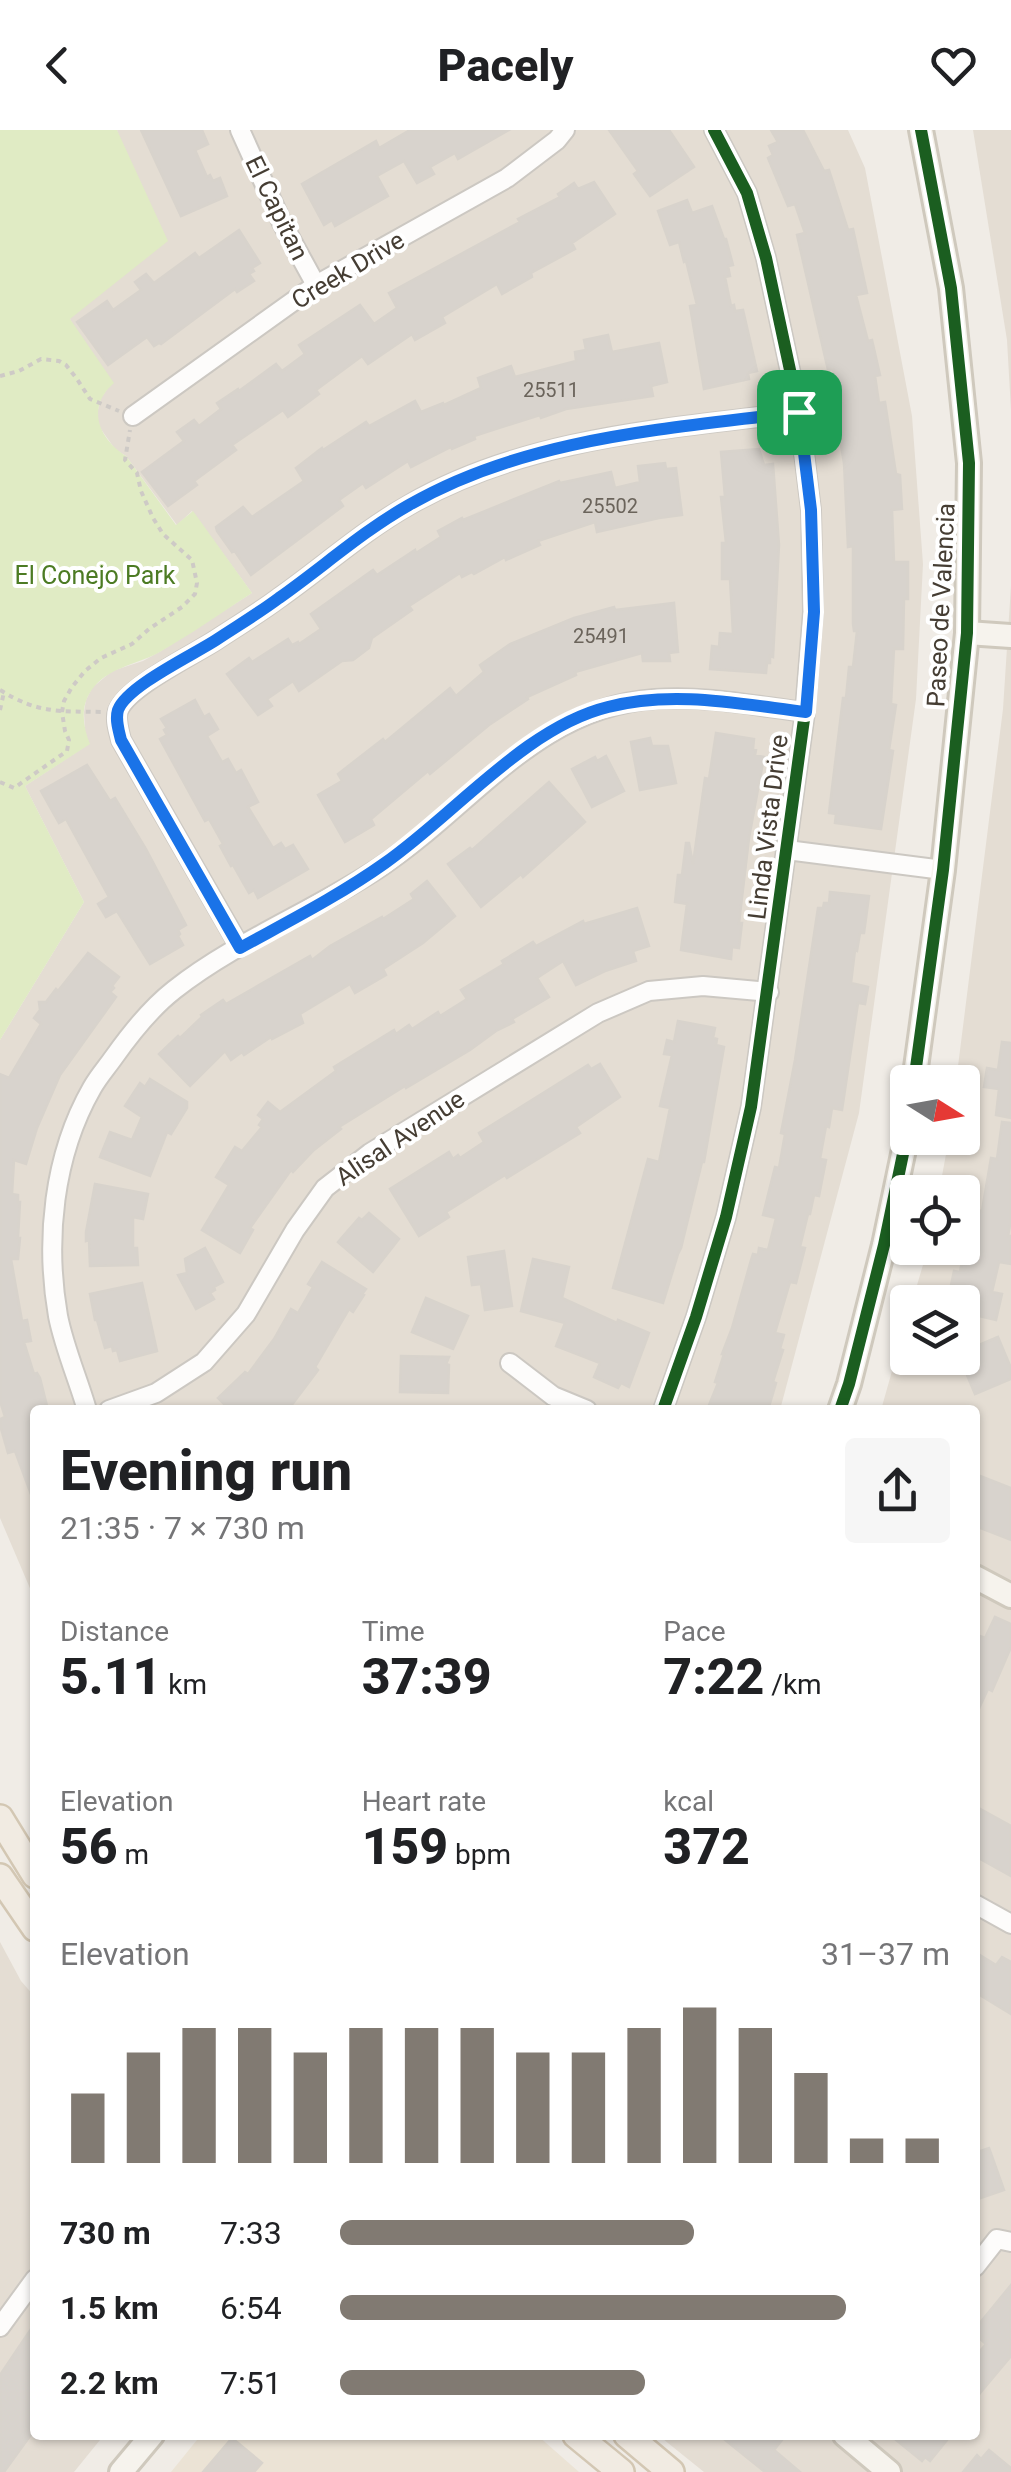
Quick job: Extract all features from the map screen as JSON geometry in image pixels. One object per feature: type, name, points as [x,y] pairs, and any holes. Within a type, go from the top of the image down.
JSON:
[{"type":"main road","name":"Paseo de Valencia","points":[[916,1065],[943,870],[967,633],[969,463],[951,288],[921,130]]},
{"type":"main road","points":[[967,633],[1011,636]]},
{"type":"main road","points":[[842,1405],[884,1246],[903,1155]]},
{"type":"main road","points":[[980,1580],[1011,1596]]},
{"type":"main road","points":[[0,1818],[30,1866]]},
{"type":"main road","points":[[0,1877],[30,1921]]},
{"type":"main road","points":[[121,2472],[148,2440]]},
{"type":"main road","points":[[586,2440],[613,2454]]},
{"type":"main road","points":[[632,2440],[672,2472]]},
{"type":"main road","points":[[851,2440],[889,2472]]},
{"type":"street","name":"El Capitan","points":[[240,130],[282,223],[316,285]]},
{"type":"street","name":"Creek Drive","points":[[133,416],[316,285],[507,178],[566,130]]},
{"type":"street","name":"Linda Vista Drive","points":[[665,1405],[726,1217],[751,1107],[806,712],[814,612],[811,510],[799,412],[762,242],[747,194],[714,130]]},
{"type":"street","points":[[240,948],[121,740],[117,712],[136,689],[279,598],[360,536],[411,503],[465,478],[598,438],[799,412]]},
{"type":"street","points":[[85,1405],[59,1319],[51,1258],[55,1202],[67,1148],[91,1090],[131,1032],[174,990],[384,864],[512,758],[556,728],[606,707],[653,699],[697,699],[806,712]]},
{"type":"street","points":[[787,850],[943,870]]},
{"type":"street","name":"Alisal Avenue","points":[[123,1405],[156,1393],[204,1362],[246,1314],[295,1230],[326,1188],[370,1153],[598,1014],[649,991],[703,986],[769,992]]},
{"type":"street","points":[[510,1363],[553,1396],[575,1405]]},
{"type":"street","points":[[980,1907],[1011,1924]]},
{"type":"street","points":[[980,2260],[997,2238],[1011,2242]]},
{"type":"street","points":[[0,2327],[30,2286]]},
{"type":"path","points":[[0,376],[19,371],[41,358],[59,361],[78,379],[90,399],[133,416],[125,460],[136,473],[146,505],[163,534],[192,560],[197,583],[194,594],[182,607],[148,628],[132,644],[102,658],[86,671],[64,701],[67,751],[14,788],[0,782]]},
{"type":"path","points":[[0,710],[2,691],[26,704],[62,712],[117,712]]},
{"type":"shaded area","points":[[117,130],[848,130],[865,168],[912,416],[923,564],[916,699],[859,1113],[781,1405],[30,1405],[30,1588],[0,1518],[0,1040],[84,902],[25,786],[89,744],[84,712],[92,688],[112,671],[161,651],[252,593],[192,511],[177,525],[98,425],[101,398],[108,388],[70,319],[120,140]]},
{"type":"shaded area","points":[[973,130],[1011,130],[1011,410],[1007,340]]},
{"type":"shaded area","points":[[1011,586],[1011,2472],[704,2472],[664,2440],[980,2440],[980,1405],[882,1405],[891,1375],[980,1375],[980,1285],[917,1285],[923,1265],[980,1265],[980,1175],[942,1175],[946,1155],[980,1155],[980,1065],[958,1065],[1003,709]]},
{"type":"shaded area","points":[[0,1942],[30,1991],[30,2440],[100,2440],[74,2472],[0,2472]]},
{"type":"shaded area","points":[[197,2440],[543,2440],[579,2472],[171,2472]]},
{"type":"green space","name":"El Conejo Park","points":[[0,130],[117,130],[168,241],[70,319],[114,383],[100,402],[99,422],[108,440],[126,456],[176,525],[193,511],[252,593],[170,646],[97,683],[84,710],[90,744],[25,786],[84,902],[0,1040]]},
{"type":"building","points":[[141,130],[202,130],[208,144],[195,150],[207,177],[210,175],[213,181],[220,178],[227,196],[181,216]]},
{"type":"building","points":[[410,130],[509,130],[458,159],[455,153],[430,167],[434,174],[417,183],[404,161],[377,176],[388,196],[335,226],[332,220],[324,225],[302,184],[376,141],[379,148]]},
{"type":"building","points":[[609,130],[669,130],[694,167],[650,196]]},
{"type":"building","points":[[771,130],[803,130],[824,171],[829,170],[848,230],[853,229],[867,293],[856,295],[868,341],[872,340],[880,375],[875,376],[879,403],[885,402],[896,474],[900,475],[902,509],[892,510],[894,562],[908,562],[908,599],[904,599],[903,649],[894,649],[891,704],[896,705],[889,750],[893,751],[881,829],[835,823],[836,814],[829,813],[843,698],[849,667],[853,667],[857,631],[853,624],[853,546],[848,547],[844,463],[834,403],[839,402],[833,369],[828,370],[797,235],[805,233],[795,204],[788,206],[768,158],[773,155],[769,146],[778,142]]},
{"type":"building","points":[[594,182],[615,214],[572,243],[575,249],[531,273],[532,277],[502,294],[497,284],[442,317],[445,323],[415,340],[412,334],[368,364],[362,356],[316,390],[319,394],[288,417],[283,410],[232,445],[236,450],[168,506],[142,472],[184,441],[177,432],[194,420],[199,426],[221,409],[217,403],[276,364],[282,371],[305,354],[299,345],[360,305],[374,324],[397,308],[389,293],[520,222],[518,219],[560,197],[558,194],[574,183],[578,189]]},
{"type":"building","points":[[687,200],[692,213],[712,206],[726,239],[733,265],[728,266],[730,276],[725,277],[731,306],[735,311],[743,310],[757,371],[748,373],[749,379],[704,389],[690,306],[697,305],[686,261],[679,242],[670,245],[658,211]]},
{"type":"building","points":[[239,230],[260,263],[249,274],[254,281],[237,292],[235,289],[161,344],[154,346],[147,337],[108,365],[77,322],[107,301],[113,310],[141,290],[135,282],[146,274],[154,283],[195,253],[199,258]]},
{"type":"building","points":[[608,335],[612,352],[659,343],[667,382],[651,386],[653,396],[566,409],[541,418],[540,415],[474,436],[475,439],[411,467],[408,461],[339,500],[343,506],[251,575],[217,531],[216,527],[243,507],[252,517],[304,481],[296,468],[366,422],[369,426],[415,401],[421,412],[444,405],[481,388],[478,378],[511,366],[515,377],[576,361],[575,352],[586,350],[584,340]]},
{"type":"building","points":[[759,449],[764,465],[773,464],[779,545],[773,657],[770,656],[766,673],[710,669],[712,646],[719,647],[720,633],[733,634],[730,579],[722,579],[722,543],[726,543],[721,452]]},
{"type":"building","points":[[665,463],[666,469],[676,468],[682,515],[597,532],[595,522],[538,541],[540,545],[506,560],[505,557],[474,574],[462,577],[460,573],[409,606],[412,610],[372,638],[369,648],[353,660],[342,661],[299,691],[293,681],[267,699],[272,706],[258,715],[227,674],[288,639],[292,645],[299,644],[321,629],[311,614],[373,570],[377,575],[415,550],[416,553],[441,537],[438,531],[462,518],[559,481],[611,472],[615,488],[640,482],[638,466]]},
{"type":"building","points":[[674,603],[678,652],[669,653],[670,661],[643,661],[642,653],[575,672],[576,675],[527,697],[430,774],[428,771],[371,819],[374,825],[345,842],[318,795],[342,781],[338,774],[383,739],[385,742],[450,688],[456,696],[484,672],[480,665],[510,644],[574,618],[614,607],[615,610]]},
{"type":"building","points":[[195,700],[204,717],[209,714],[218,729],[207,736],[222,762],[228,759],[236,773],[241,770],[258,802],[248,807],[273,848],[281,843],[285,849],[293,845],[308,869],[258,898],[254,890],[249,893],[231,866],[220,846],[223,844],[209,819],[205,821],[160,739],[167,735],[161,719]]},
{"type":"building","points":[[716,733],[754,739],[755,755],[764,757],[749,838],[739,948],[732,947],[731,959],[681,950],[687,904],[675,902],[686,843],[693,864],[705,778],[709,779]]},
{"type":"building","points":[[650,738],[652,746],[668,746],[676,783],[640,790],[631,742]]},
{"type":"building","points":[[606,756],[624,791],[592,807],[572,769]]},
{"type":"building","points":[[87,765],[110,801],[115,798],[186,925],[178,930],[183,945],[150,964],[117,911],[106,917],[98,904],[109,897],[66,819],[59,823],[41,791]]},
{"type":"building","points":[[549,782],[585,822],[523,877],[521,874],[481,907],[448,864],[472,850]]},
{"type":"building","points":[[427,881],[455,916],[383,969],[386,975],[355,993],[350,984],[300,1014],[303,1023],[244,1055],[242,1052],[231,1060],[225,1051],[190,1086],[159,1054],[223,1000],[226,1004],[383,919],[414,899],[411,894]]},
{"type":"building","points":[[830,892],[869,896],[851,983],[868,987],[865,1004],[858,1003],[842,1110],[832,1108],[829,1127],[826,1126],[820,1159],[826,1160],[819,1196],[814,1195],[800,1247],[805,1248],[796,1283],[790,1282],[775,1333],[784,1335],[780,1349],[783,1350],[769,1405],[709,1405],[753,1254],[758,1255],[759,1248],[768,1250],[776,1218],[763,1215],[775,1167],[779,1168],[785,1134],[781,1133],[818,908],[829,903]]},
{"type":"building","points":[[637,908],[649,946],[633,951],[636,961],[576,985],[563,961],[537,978],[549,997],[470,1050],[339,1127],[291,1170],[250,1228],[253,1230],[240,1253],[202,1230],[229,1185],[216,1177],[235,1147],[242,1151],[262,1127],[259,1125],[263,1119],[258,1115],[268,1102],[280,1112],[336,1071],[334,1067],[394,1030],[396,1034],[409,1025],[412,1029],[438,1012],[440,1016],[467,999],[461,990],[533,942],[536,946],[583,921],[584,924]]},
{"type":"building","points":[[88,953],[119,977],[110,992],[116,997],[60,1075],[26,1164],[14,1160],[12,1194],[18,1195],[20,1202],[20,1238],[18,1259],[11,1259],[22,1321],[27,1320],[31,1341],[24,1342],[47,1405],[30,1405],[30,1492],[15,1451],[8,1453],[0,1425],[0,1419],[5,1417],[0,1401],[0,1074],[9,1078],[41,1024],[34,1018],[40,1010],[39,1002],[46,1002]]},
{"type":"building","points":[[678,1021],[715,1028],[716,1045],[724,1047],[704,1162],[663,1303],[613,1288],[648,1159],[659,1162],[670,1108],[660,1106],[672,1055],[664,1054],[667,1040],[674,1042]]},
{"type":"building","points":[[1002,1042],[1011,1043],[1011,1118],[996,1115],[999,1089],[984,1087],[987,1068],[998,1070]]},
{"type":"building","points":[[600,1064],[620,1097],[576,1127],[580,1133],[446,1212],[449,1217],[419,1236],[390,1189],[449,1152],[453,1159],[458,1155],[460,1158],[484,1142],[479,1133],[588,1065],[591,1069]]},
{"type":"building","points":[[150,1079],[187,1102],[187,1108],[171,1134],[167,1132],[150,1176],[100,1157],[110,1132],[132,1140],[142,1117],[125,1106],[140,1083],[145,1087]]},
{"type":"building","points":[[1002,1122],[1011,1123],[1011,1264],[999,1262],[992,1292],[1002,1294],[996,1320],[980,1316],[980,1285],[951,1285],[954,1271],[960,1272],[961,1265],[980,1265],[980,1211],[991,1158],[997,1159]]},
{"type":"building","points":[[95,1184],[148,1194],[143,1219],[133,1217],[133,1248],[137,1248],[138,1265],[90,1266],[86,1232]]},
{"type":"building","points":[[369,1213],[399,1239],[373,1272],[338,1242],[359,1218],[362,1220]]},
{"type":"building","points":[[205,1248],[223,1282],[210,1293],[214,1299],[196,1309],[178,1275],[187,1273],[185,1259]]},
{"type":"building","points":[[504,1251],[512,1306],[485,1310],[481,1284],[472,1285],[468,1257]]},
{"type":"building","points":[[533,1259],[569,1267],[562,1298],[649,1333],[629,1387],[621,1383],[618,1388],[594,1377],[600,1363],[556,1346],[565,1323],[521,1311]]},
{"type":"building","points":[[322,1262],[366,1289],[353,1312],[349,1309],[315,1367],[318,1370],[292,1405],[225,1405],[218,1398],[245,1372],[248,1374],[291,1309],[298,1313],[313,1287],[308,1284]]},
{"type":"building","points":[[142,1283],[157,1351],[120,1361],[117,1350],[113,1351],[112,1346],[105,1348],[90,1294]]},
{"type":"building","points":[[426,1298],[468,1316],[453,1349],[412,1332]]},
{"type":"building","points":[[998,1337],[1011,1368],[1011,1379],[975,1394],[967,1375],[980,1375],[980,1344]]},
{"type":"building","points":[[401,1356],[449,1357],[448,1393],[400,1392]]},
{"type":"building","points":[[980,1476],[1011,1488],[1011,1540],[980,1528]]},
{"type":"building","points":[[995,1617],[1011,1624],[1011,1647],[992,1691],[988,1689],[980,1706],[980,1636],[985,1638]]},
{"type":"building","points":[[980,1809],[1011,1826],[1011,1876],[980,1859]]},
{"type":"building","points":[[980,1955],[996,1965],[1002,1957],[1011,1962],[1011,2014],[980,1995]]},
{"type":"building","points":[[989,2148],[1004,2190],[980,2198],[980,2151]]},
{"type":"building","points":[[1011,2285],[1011,2356],[980,2393],[980,2351],[986,2344],[980,2339],[980,2323]]},
{"type":"building","points":[[30,2330],[30,2436],[4,2472],[0,2472],[0,2375]]},
{"type":"building","points":[[230,2440],[262,2463],[254,2472],[203,2472]]},
{"type":"building","points":[[725,2440],[782,2440],[774,2450],[800,2472],[765,2472]]},
{"type":"building","points":[[896,2440],[947,2440],[930,2461],[925,2457],[922,2461]]},
{"type":"building","points":[[989,2450],[1011,2472],[963,2472],[977,2455],[981,2459]]},
{"type":"cycle path","points":[[665,1405],[726,1217],[751,1107],[805,712],[813,612],[811,510],[799,412],[766,258],[747,193],[714,130]]},
{"type":"cycle path","points":[[916,1065],[943,870],[967,633],[969,463],[951,288],[921,130]]},
{"type":"cycle path","points":[[842,1405],[884,1245],[903,1155]]},
{"type":"route","points":[[799,412],[811,510],[814,612],[806,712],[697,699],[653,699],[606,707],[556,728],[512,758],[384,864],[240,948],[121,740],[117,712],[136,689],[279,598],[360,536],[411,503],[465,478],[598,438],[799,412]]}]
